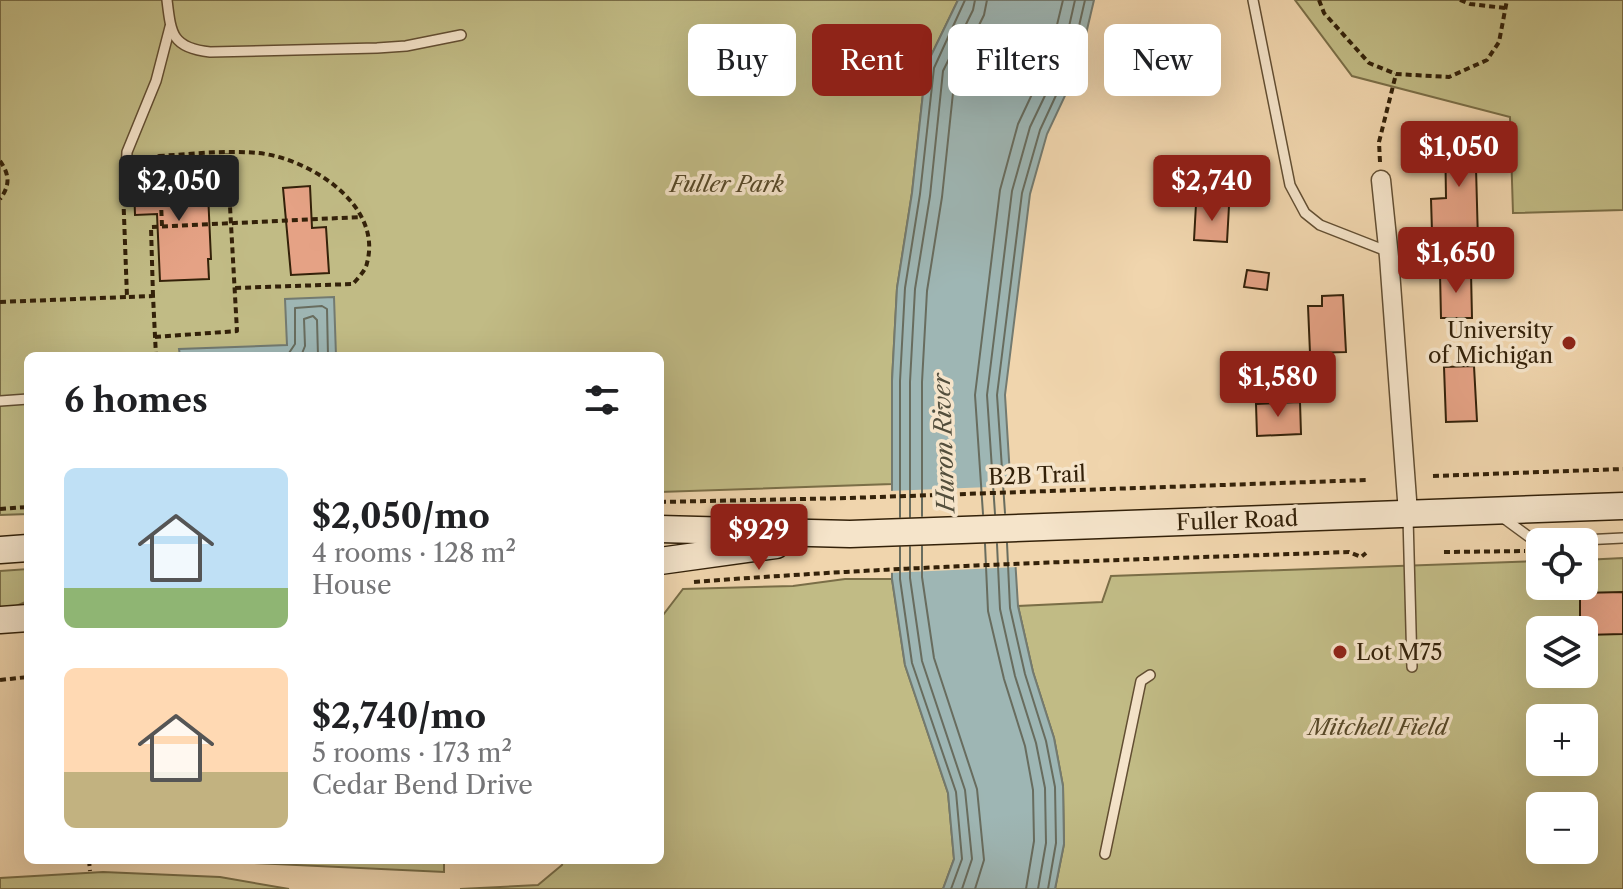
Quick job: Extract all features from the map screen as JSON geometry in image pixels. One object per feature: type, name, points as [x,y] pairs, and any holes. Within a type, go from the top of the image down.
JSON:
[{"type":"main road","name":"Fuller Road","points":[[664,529],[850,534],[1623,506]]},
{"type":"main road","name":"Fuller Road","points":[[664,560],[850,534]]},
{"type":"main road","points":[[0,550],[24,548]]},
{"type":"main road","points":[[0,620],[24,618]]},
{"type":"street","points":[[1381,180],[1408,513]]},
{"type":"lane","points":[[126,175],[127,152],[156,81],[170,27],[167,0]]},
{"type":"lane","points":[[1253,0],[1290,185],[1305,213],[1320,225],[1389,252]]},
{"type":"lane","points":[[170,27],[180,43],[192,50],[210,52],[406,46],[461,35]]},
{"type":"lane","points":[[0,401],[24,399]]},
{"type":"lane","points":[[1492,511],[1526,535]]},
{"type":"lane","points":[[1408,513],[1412,667]]},
{"type":"lane","points":[[1598,539],[1623,538]]},
{"type":"lane","points":[[1105,854],[1141,681],[1150,675]]},
{"type":"path","points":[[1319,0],[1324,13],[1369,63],[1396,74],[1449,77],[1487,60],[1499,42],[1507,0]]},
{"type":"path","points":[[1460,0],[1505,8]]},
{"type":"path","points":[[1381,180],[1379,142],[1396,74]]},
{"type":"path","points":[[155,337],[237,331],[227,153]]},
{"type":"path","points":[[162,226],[159,156],[259,153],[286,160],[320,174],[345,194],[361,217],[369,237],[367,266],[353,284],[234,288]]},
{"type":"path","points":[[0,161],[8,180],[6,191],[0,199]]},
{"type":"path","points":[[126,175],[127,187],[123,188],[127,297]]},
{"type":"path","points":[[156,352],[151,227],[361,217]]},
{"type":"path","points":[[0,302],[153,296]]},
{"type":"path","points":[[1433,476],[1623,469]]},
{"type":"path","name":"B2B Trail","points":[[664,502],[1367,480]]},
{"type":"path","points":[[0,509],[24,507]]},
{"type":"path","points":[[1444,552],[1526,551]]},
{"type":"path","points":[[693,582],[852,570],[1041,561],[1349,552],[1361,557],[1366,553]]},
{"type":"path","points":[[0,680],[24,677]]},
{"type":"path","points":[[89,864],[90,871]]},
{"type":"green space","name":"Fuller Park","points":[[0,0],[958,0],[932,54],[932,24],[812,24],[812,96],[923,96],[897,288],[892,381],[892,484],[664,492],[664,352],[24,352],[24,514],[0,515]]},
{"type":"green space","points":[[1295,0],[1623,0],[1623,210],[1513,213],[1510,117],[1352,76]]},
{"type":"green space","name":"Mitchell Field","points":[[1623,558],[1623,889],[1055,889],[1064,844],[1063,786],[1054,738],[1033,672],[1018,606],[1102,602],[1111,576],[1526,561],[1526,600],[1598,600],[1598,559]]},
{"type":"green space","points":[[24,569],[24,603],[0,608],[0,571]]},
{"type":"green space","points":[[845,579],[892,579],[905,665],[948,793],[954,859],[943,889],[460,889],[538,885],[562,864],[664,864],[664,614],[683,589],[793,586]]},
{"type":"green space","points":[[276,864],[444,864],[444,872]]},
{"type":"green space","points":[[103,872],[220,877],[289,889],[0,889],[0,878]]},
{"type":"water","name":"Huron River","points":[[958,0],[1094,0],[1088,26],[948,24],[948,96],[1065,96],[1047,134],[1030,194],[1005,395],[1018,606],[1033,672],[1054,738],[1063,786],[1064,844],[1055,889],[943,889],[954,859],[948,793],[905,665],[892,579],[892,381],[897,288],[923,96],[932,96],[932,54]]},
{"type":"water","points":[[334,297],[336,352],[179,352],[179,349],[287,345],[285,299]]},
{"type":"pier","points":[[1015,486],[1020,567],[888,573],[888,491]]},
{"type":"building","points":[[1475,131],[1478,241],[1455,242],[1455,231],[1432,232],[1431,199],[1446,198],[1445,132]]},
{"type":"building","points":[[207,171],[209,279],[160,281],[157,214],[135,215],[134,184],[166,182],[166,173]]},
{"type":"building","points":[[310,186],[312,228],[326,227],[329,273],[291,275],[283,188]]},
{"type":"building","points":[[1196,204],[1229,206],[1227,242],[1194,240]]},
{"type":"building","points":[[1247,270],[1269,273],[1267,290],[1244,287]]},
{"type":"building","points":[[1471,272],[1472,318],[1441,318],[1440,273]]},
{"type":"building","points":[[1343,295],[1346,352],[1310,353],[1308,306],[1322,306],[1322,296]]},
{"type":"building","points":[[1474,366],[1477,421],[1446,422],[1444,367]]},
{"type":"building","points":[[1300,402],[1301,434],[1257,436],[1256,404]]},
{"type":"building","points":[[1623,592],[1623,634],[1598,635],[1598,616],[1580,616],[1580,600],[1598,600],[1598,593]]},
{"type":"place","name":"University of Michigan","points":[[1569,343]]},
{"type":"place","name":"Lot M75","points":[[1340,652]]}]
